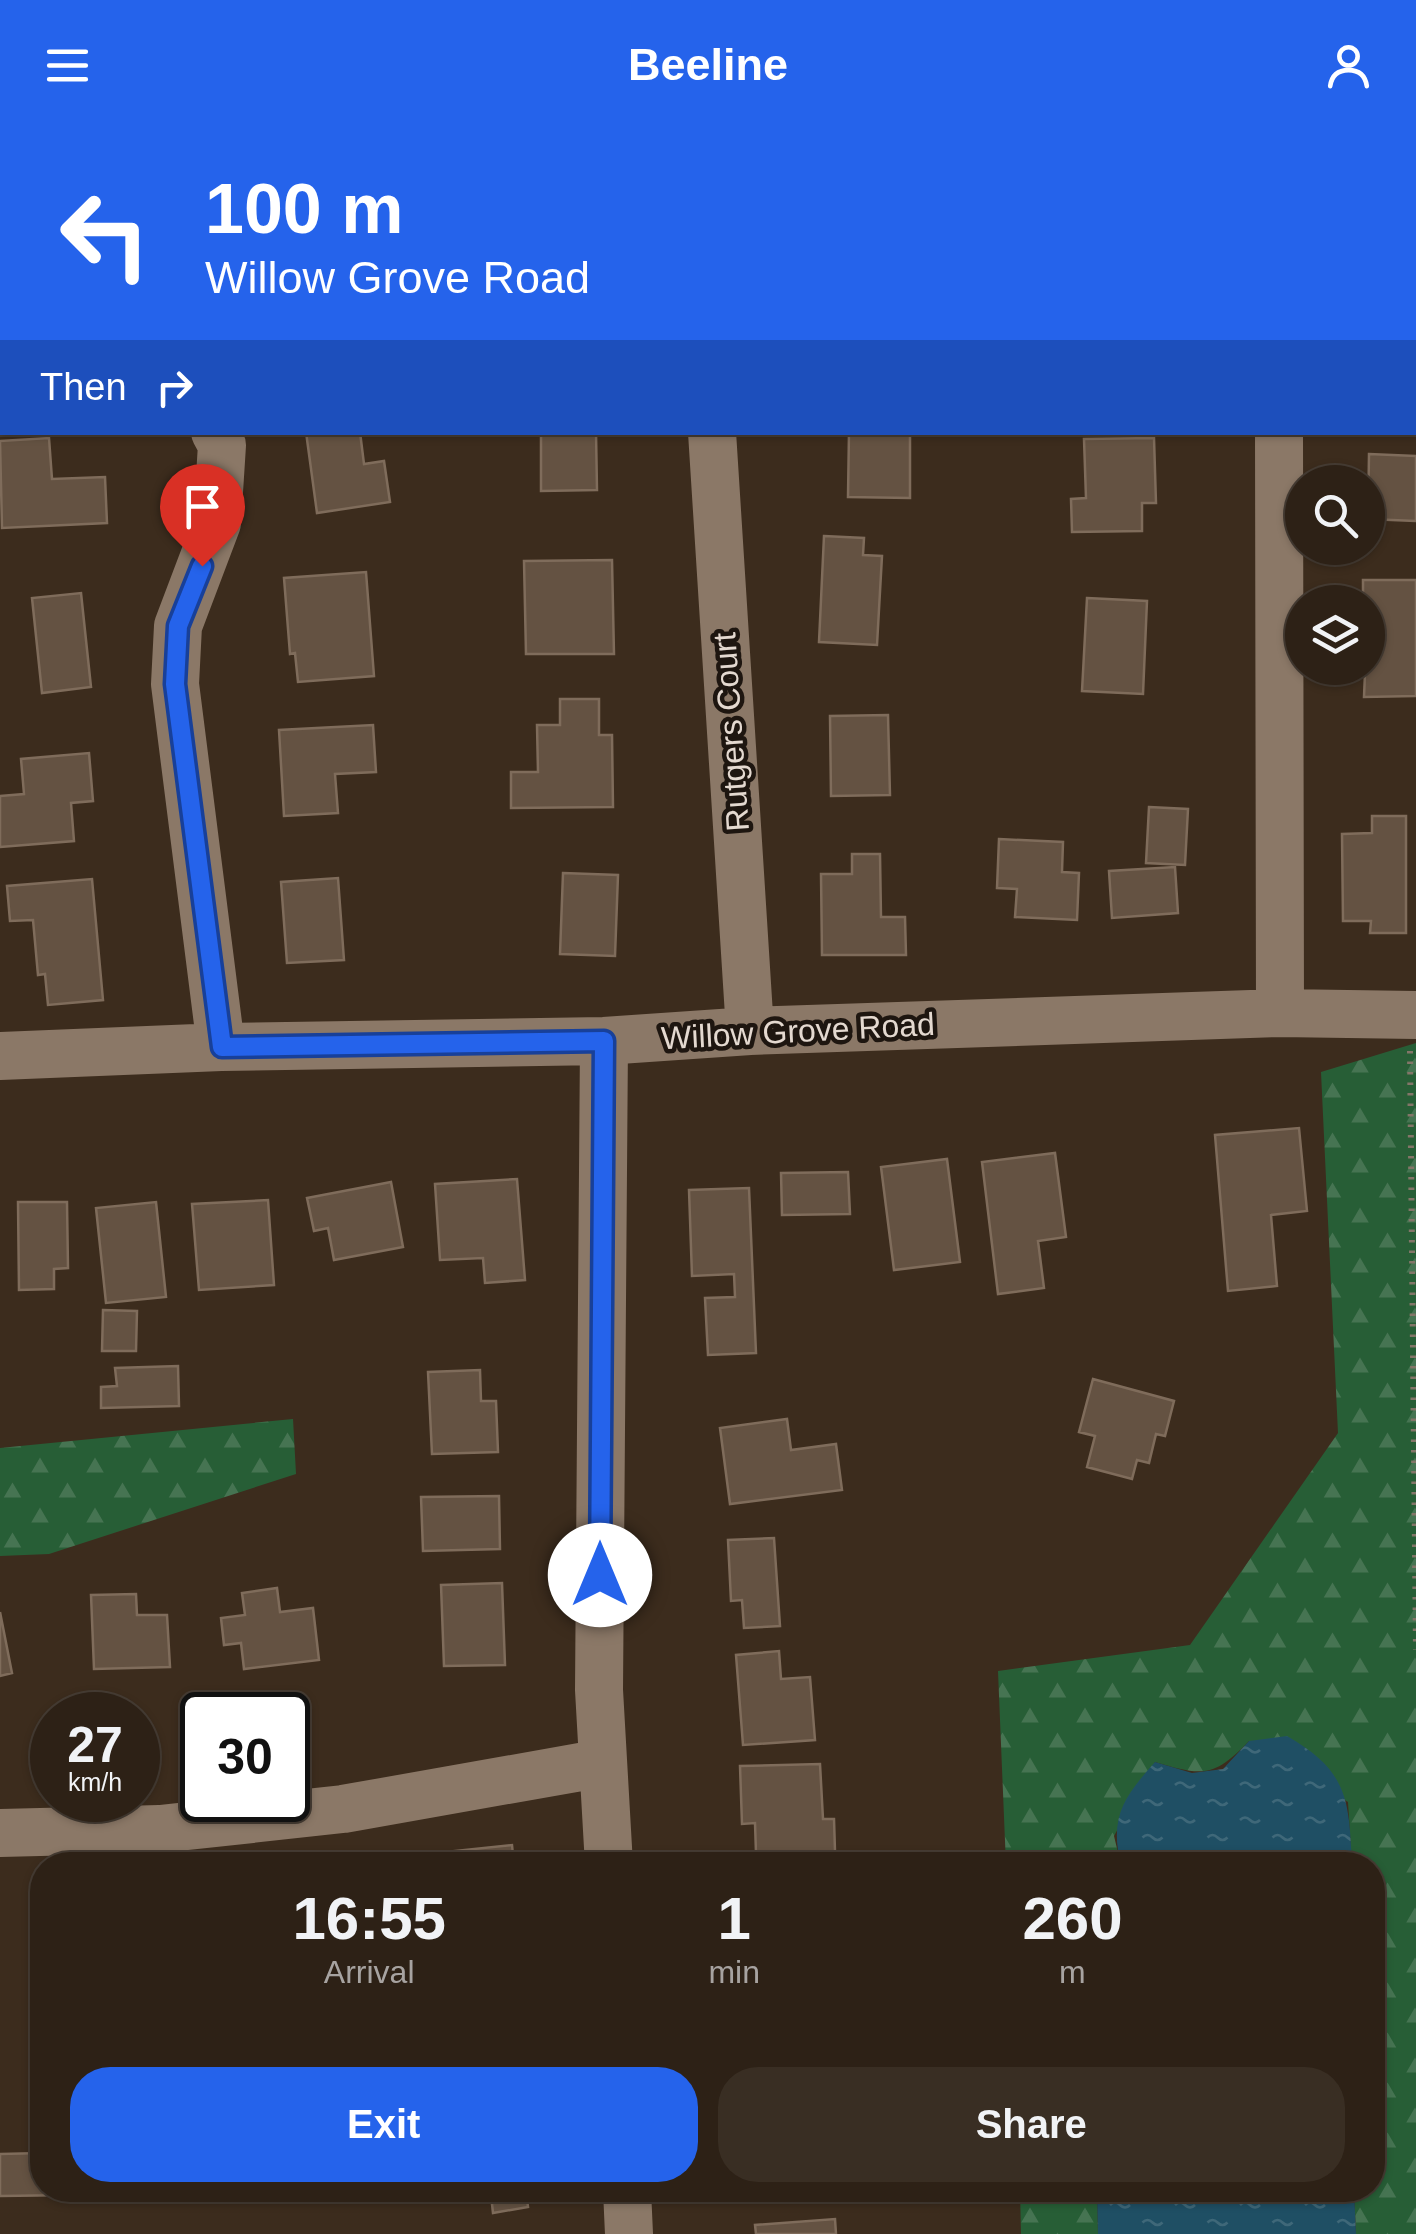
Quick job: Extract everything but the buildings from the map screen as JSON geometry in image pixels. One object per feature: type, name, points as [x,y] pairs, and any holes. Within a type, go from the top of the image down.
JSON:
[{"type":"street","points":[[218,435],[222,444],[216,523],[178,626],[175,684],[222,1047]]},
{"type":"street","name":"Rutgers Court","points":[[712,435],[750,1031]]},
{"type":"street","points":[[1278,435],[1280,1013]]},
{"type":"street","name":"Willow Grove Road","points":[[0,1056],[222,1047],[604,1041],[750,1031],[1280,1013],[1413,1015]]},
{"type":"street","points":[[604,1041],[599,1670],[608,1852]]},
{"type":"street","points":[[0,1833],[160,1829],[343,1808],[603,1764]]},
{"type":"street","points":[[627,2202],[629,2234]]},
{"type":"path","points":[[1413,1015],[1416,1650]]},
{"type":"green space","points":[[1416,1043],[1416,2234],[1356,2234],[1355,2202],[1385,2202],[1385,1852],[1351,1852],[1348,1802],[1249,1741],[1226,1762],[1206,1771],[1155,1762],[1114,1836],[1118,1852],[1005,1852],[998,1671],[1190,1645],[1338,1433],[1321,1072]]},
{"type":"green space","points":[[293,1419],[296,1474],[49,1554],[0,1556],[0,1448]]},
{"type":"green space","points":[[1020,2202],[1097,2202],[1098,2234],[1021,2234]]},
{"type":"water","points":[[1287,1736],[1334,1775],[1346,1804],[1351,1852],[1119,1852],[1117,1834],[1122,1809],[1155,1762],[1192,1773],[1223,1769],[1249,1741]]},
{"type":"water","points":[[1097,2202],[1355,2202],[1356,2234],[1098,2234]]},
{"type":"route","points":[[202,566],[178,626],[175,684],[222,1047],[604,1041],[600,1575]]}]
